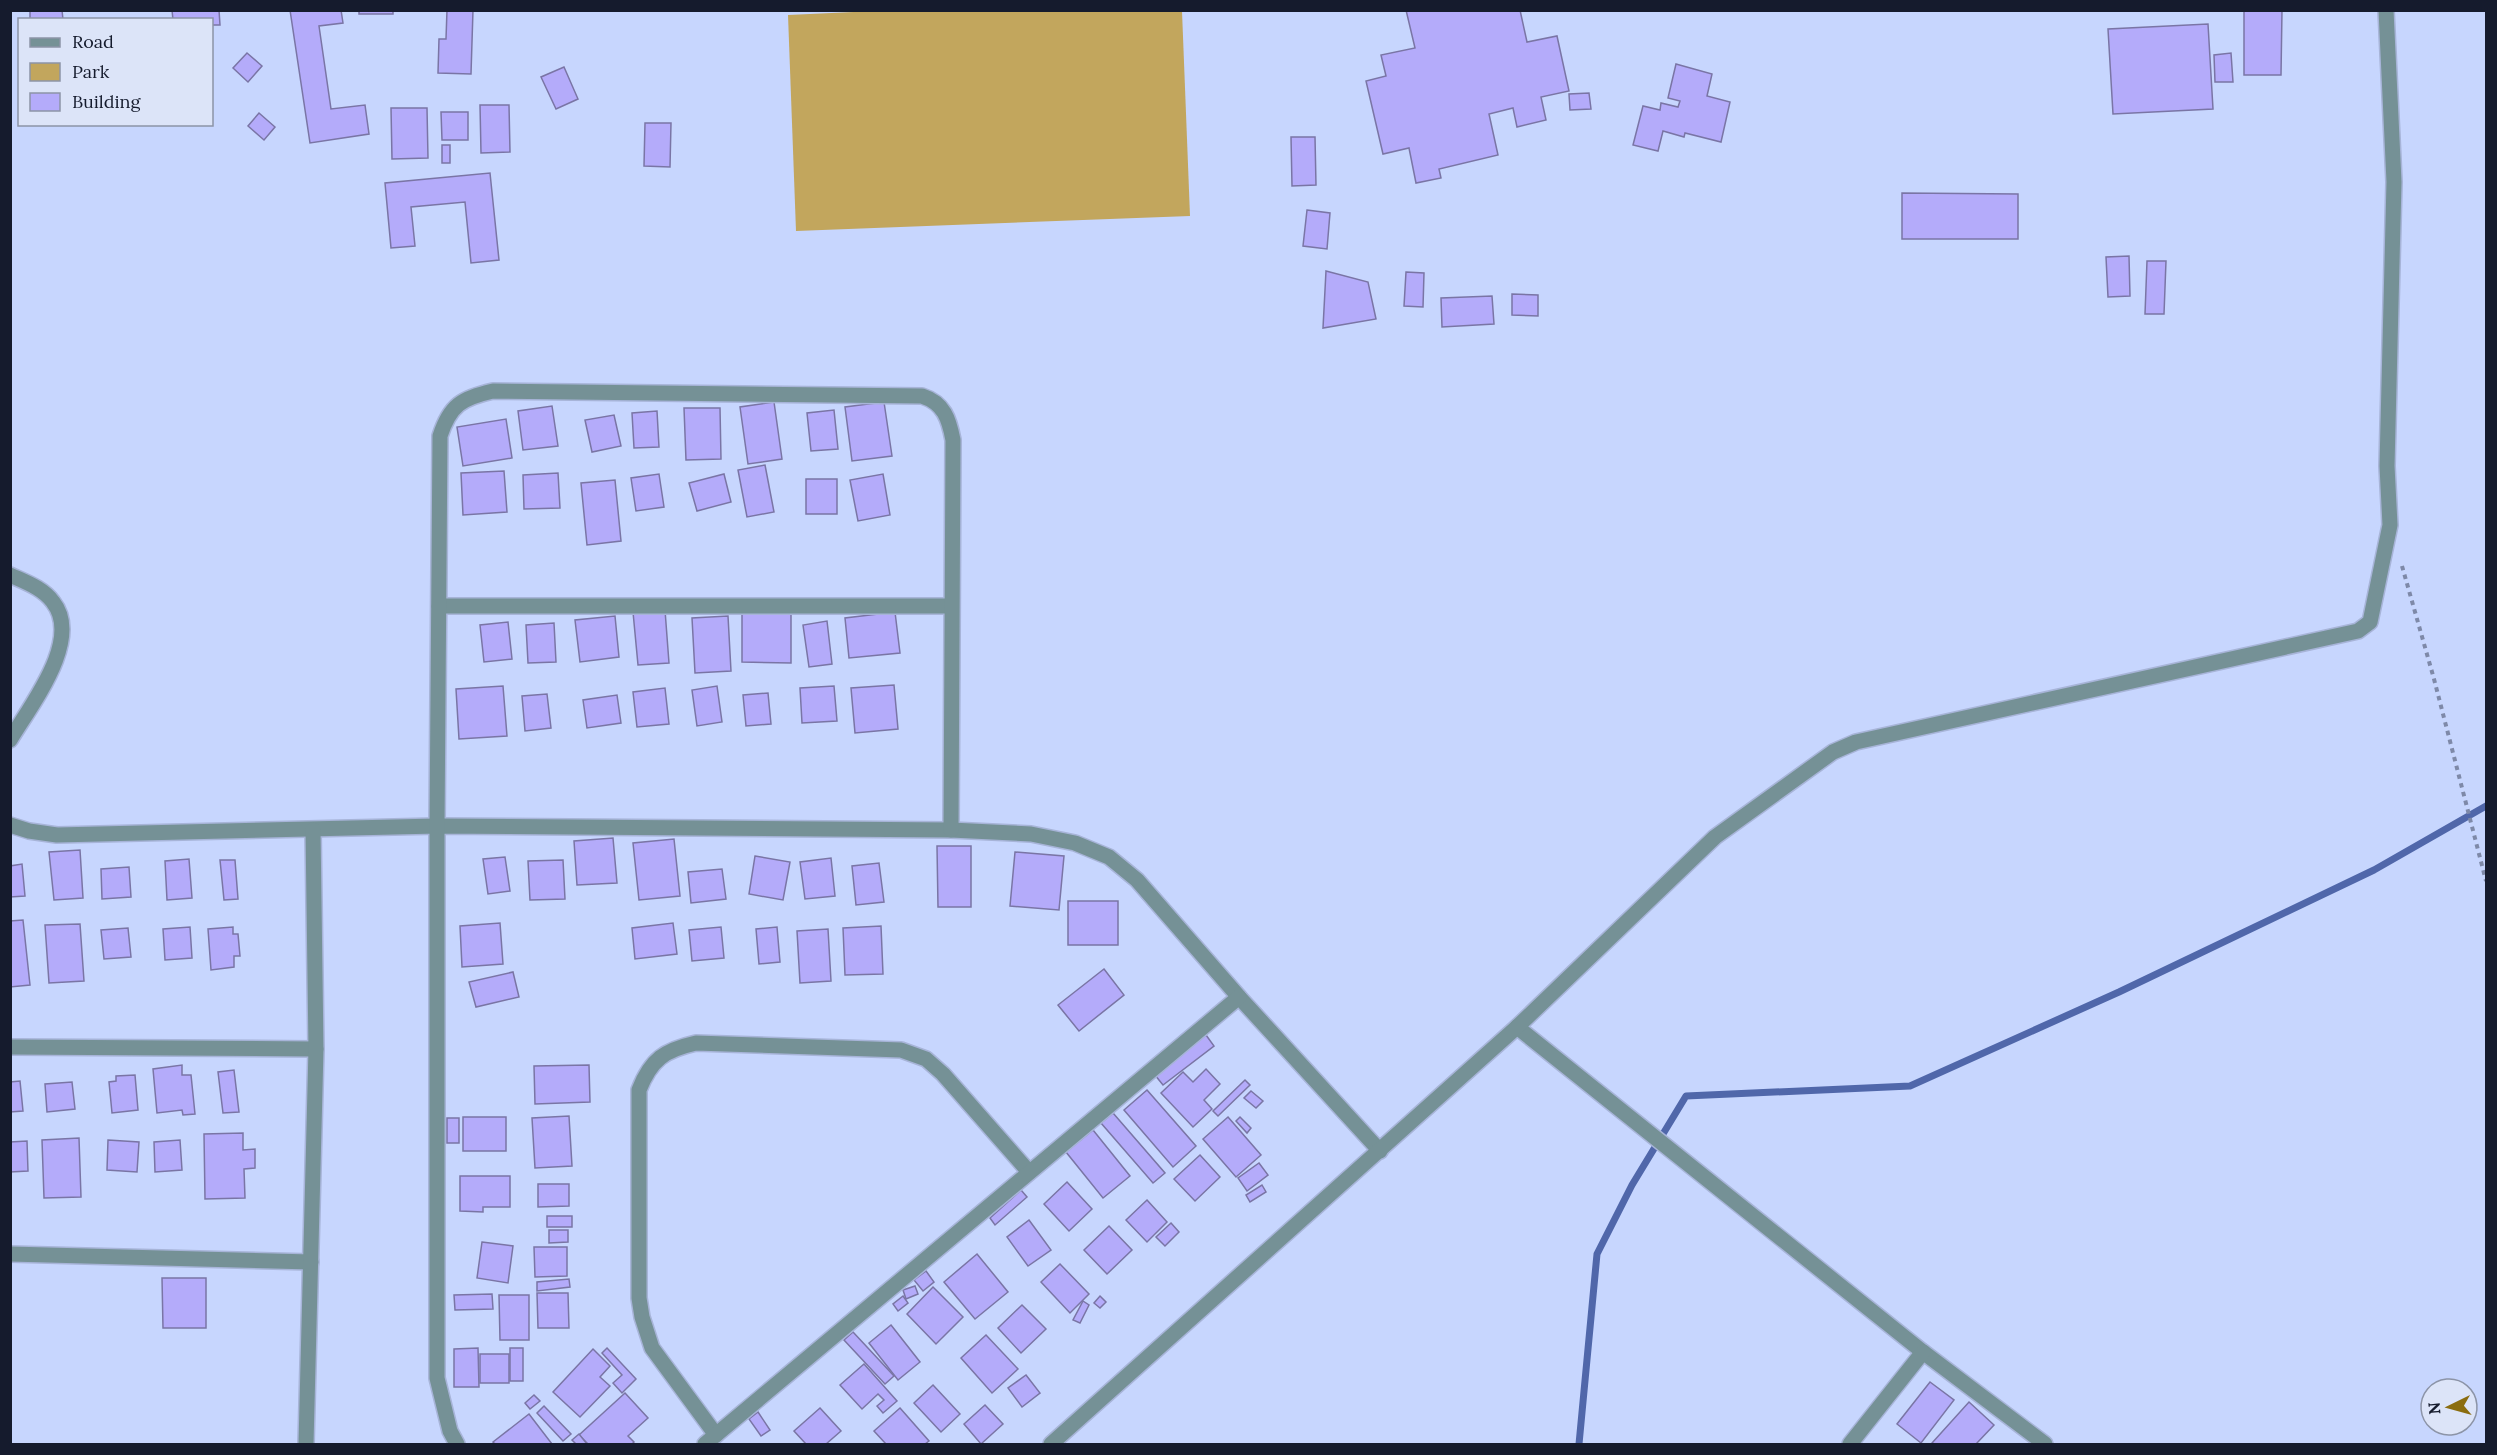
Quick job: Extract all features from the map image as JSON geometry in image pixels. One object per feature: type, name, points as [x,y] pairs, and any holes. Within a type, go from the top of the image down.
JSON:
[{"type":"street","points":[[1052,1444],[1516,1027],[1715,837],[1833,752],[1856,742],[2358,631],[2370,622],[2390,525],[2387,466],[2394,182],[2386,10]]},
{"type":"street","points":[[457,1444],[441,1404],[437,1378],[440,436],[446,417],[459,403],[472,396],[493,391],[922,396],[935,400],[944,410],[953,440],[951,830]]},
{"type":"street","points":[[10,575],[39,589],[52,600],[60,611],[63,627],[63,640],[55,662],[10,740]]},
{"type":"street","points":[[439,606],[951,606]]},
{"type":"street","points":[[10,825],[29,831],[57,834],[437,826],[951,830],[1031,834],[1074,843],[1109,858],[1137,880],[1239,997],[1380,1151]]},
{"type":"street","points":[[306,1444],[315,1049],[313,830]]},
{"type":"street","points":[[1029,1172],[943,1074],[926,1059],[901,1050],[696,1043],[676,1048],[654,1061],[639,1090],[639,1298],[651,1348],[710,1440],[1239,997]]},
{"type":"street","points":[[1516,1027],[1923,1352],[2045,1444]]},
{"type":"street","points":[[10,1047],[315,1049]]},
{"type":"street","points":[[10,1254],[311,1262]]},
{"type":"street","points":[[1850,1444],[1923,1352]]},
{"type":"path","points":[[2399,558],[2434,679],[2487,881]]},
{"type":"green space","points":[[897,10],[1182,11],[1190,216],[796,231],[788,15]]},
{"type":"building","points":[[30,10],[62,10],[63,18],[30,18]]},
{"type":"building","points":[[172,10],[219,10],[220,25],[213,25],[213,18],[173,18]]},
{"type":"building","points":[[290,10],[341,10],[343,23],[319,26],[331,109],[365,105],[369,134],[310,143]]},
{"type":"building","points":[[359,10],[393,10],[393,14],[359,14]]},
{"type":"building","points":[[447,10],[473,10],[471,74],[438,73],[439,39],[446,39]]},
{"type":"building","points":[[1406,10],[1520,10],[1527,42],[1557,36],[1569,91],[1541,97],[1546,120],[1517,127],[1513,108],[1489,114],[1498,155],[1439,169],[1441,178],[1416,183],[1409,148],[1383,154],[1366,81],[1386,76],[1381,55],[1415,48]]},
{"type":"building","points":[[2244,10],[2282,10],[2281,75],[2244,75]]},
{"type":"building","points":[[2208,24],[2213,109],[2113,114],[2108,29]]},
{"type":"building","points":[[247,53],[262,66],[248,82],[233,68]]},
{"type":"building","points":[[2231,53],[2233,82],[2215,82],[2214,55]]},
{"type":"building","points":[[1676,64],[1712,74],[1707,96],[1730,102],[1721,142],[1685,133],[1684,137],[1663,131],[1658,151],[1633,145],[1643,106],[1660,110],[1661,103],[1678,107],[1680,101],[1668,98]]},
{"type":"building","points":[[564,67],[578,99],[556,109],[541,77]]},
{"type":"building","points":[[1589,93],[1591,109],[1570,110],[1569,94]]},
{"type":"building","points":[[480,105],[509,105],[510,152],[481,153]]},
{"type":"building","points":[[391,108],[427,108],[428,158],[392,159]]},
{"type":"building","points":[[441,112],[468,112],[468,140],[442,140]]},
{"type":"building","points":[[259,113],[275,127],[264,140],[248,126]]},
{"type":"building","points":[[645,123],[671,123],[670,167],[644,166]]},
{"type":"building","points":[[1291,137],[1315,137],[1316,185],[1292,186]]},
{"type":"building","points":[[442,145],[450,145],[450,163],[442,163]]},
{"type":"building","points":[[490,173],[499,260],[471,263],[465,202],[411,207],[415,246],[391,248],[385,183]]},
{"type":"building","points":[[1902,193],[2018,194],[2018,239],[1902,239]]},
{"type":"building","points":[[1307,210],[1330,213],[1327,249],[1303,246]]},
{"type":"building","points":[[2129,256],[2130,296],[2108,297],[2106,257]]},
{"type":"building","points":[[2147,261],[2166,261],[2164,314],[2145,314]]},
{"type":"building","points":[[1326,271],[1368,282],[1376,319],[1323,328]]},
{"type":"building","points":[[1406,272],[1424,273],[1423,307],[1404,306]]},
{"type":"building","points":[[1512,294],[1538,295],[1538,316],[1512,315]]},
{"type":"building","points":[[1492,296],[1494,324],[1442,327],[1441,298]]},
{"type":"building","points":[[774,402],[782,459],[748,464],[740,407]]},
{"type":"building","points":[[884,402],[892,456],[852,461],[845,407]]},
{"type":"building","points":[[552,406],[558,446],[523,450],[518,411]]},
{"type":"building","points":[[684,408],[720,408],[721,459],[686,460]]},
{"type":"building","points":[[834,410],[838,449],[811,451],[807,413]]},
{"type":"building","points":[[657,411],[659,447],[634,448],[632,413]]},
{"type":"building","points":[[614,415],[621,446],[592,452],[585,420]]},
{"type":"building","points":[[506,419],[512,458],[463,466],[457,427]]},
{"type":"building","points":[[765,465],[774,512],[747,517],[738,470]]},
{"type":"building","points":[[504,471],[507,512],[463,515],[461,473]]},
{"type":"building","points":[[558,473],[560,508],[524,509],[523,475]]},
{"type":"building","points":[[659,474],[664,507],[636,511],[631,478]]},
{"type":"building","points":[[724,474],[731,502],[697,511],[689,483]]},
{"type":"building","points":[[883,474],[890,515],[858,521],[850,480]]},
{"type":"building","points":[[806,479],[837,479],[837,514],[806,514]]},
{"type":"building","points":[[615,480],[621,541],[587,545],[581,483]]},
{"type":"building","points":[[665,610],[669,663],[638,665],[633,612]]},
{"type":"building","points":[[895,612],[900,653],[849,658],[845,618]]},
{"type":"building","points":[[742,613],[791,613],[791,663],[742,662]]},
{"type":"building","points":[[615,616],[619,657],[580,662],[575,620]]},
{"type":"building","points":[[728,616],[731,671],[695,673],[692,618]]},
{"type":"building","points":[[827,621],[832,664],[809,667],[803,625]]},
{"type":"building","points":[[508,622],[512,659],[484,662],[480,625]]},
{"type":"building","points":[[554,623],[556,662],[528,663],[526,625]]},
{"type":"building","points":[[894,685],[898,729],[855,733],[851,688]]},
{"type":"building","points":[[503,686],[507,736],[459,739],[456,689]]},
{"type":"building","points":[[717,686],[722,722],[697,726],[692,690]]},
{"type":"building","points":[[834,686],[837,721],[802,723],[800,688]]},
{"type":"building","points":[[665,688],[669,724],[637,727],[633,692]]},
{"type":"building","points":[[768,693],[771,724],[746,726],[743,695]]},
{"type":"building","points":[[547,694],[551,728],[525,731],[522,696]]},
{"type":"building","points":[[617,695],[621,723],[587,728],[583,700]]},
{"type":"building","points":[[613,838],[617,883],[577,885],[574,841]]},
{"type":"building","points":[[674,839],[680,896],[639,900],[633,843]]},
{"type":"building","points":[[937,846],[971,846],[971,907],[938,907]]},
{"type":"building","points":[[80,850],[83,898],[54,900],[49,852]]},
{"type":"building","points":[[1015,852],[1064,856],[1059,910],[1010,906]]},
{"type":"building","points":[[755,856],[790,862],[783,900],[749,894]]},
{"type":"building","points":[[505,857],[510,891],[488,894],[483,859]]},
{"type":"building","points":[[831,858],[835,896],[805,899],[800,862]]},
{"type":"building","points":[[189,859],[192,898],[167,900],[165,861]]},
{"type":"building","points":[[220,860],[235,860],[238,899],[224,900]]},
{"type":"building","points":[[563,860],[565,899],[530,900],[528,861]]},
{"type":"building","points":[[879,863],[884,902],[856,905],[852,866]]},
{"type":"building","points":[[22,864],[25,896],[10,897],[10,866]]},
{"type":"building","points":[[129,867],[131,897],[102,899],[101,869]]},
{"type":"building","points":[[722,869],[726,899],[691,903],[688,872]]},
{"type":"building","points":[[1068,901],[1118,901],[1118,945],[1068,945]]},
{"type":"building","points":[[23,920],[30,985],[10,987],[10,921]]},
{"type":"building","points":[[500,923],[503,964],[462,967],[460,926]]},
{"type":"building","points":[[673,923],[677,954],[635,959],[632,928]]},
{"type":"building","points":[[80,924],[84,981],[49,983],[45,925]]},
{"type":"building","points":[[881,926],[883,974],[845,975],[843,928]]},
{"type":"building","points":[[190,927],[192,958],[165,960],[163,929]]},
{"type":"building","points":[[233,927],[233,934],[238,934],[240,956],[234,956],[234,967],[211,970],[208,929]]},
{"type":"building","points":[[721,927],[724,958],[692,961],[689,930]]},
{"type":"building","points":[[777,927],[780,962],[759,964],[756,929]]},
{"type":"building","points":[[128,928],[131,957],[104,959],[101,930]]},
{"type":"building","points":[[828,929],[831,981],[800,983],[797,931]]},
{"type":"building","points":[[1104,969],[1124,995],[1079,1031],[1058,1005]]},
{"type":"building","points":[[513,972],[519,997],[476,1007],[469,982]]},
{"type":"building","points":[[1206,1035],[1214,1046],[1163,1085],[1155,1075]]},
{"type":"building","points":[[182,1065],[182,1075],[191,1075],[195,1114],[183,1115],[182,1110],[157,1113],[153,1069]]},
{"type":"building","points":[[589,1065],[590,1102],[535,1104],[534,1066]]},
{"type":"building","points":[[1206,1069],[1220,1084],[1204,1100],[1212,1109],[1193,1127],[1161,1093],[1183,1072],[1193,1082]]},
{"type":"building","points":[[234,1070],[239,1112],[223,1113],[218,1072]]},
{"type":"building","points":[[135,1075],[138,1110],[112,1113],[109,1082],[116,1081],[116,1076]]},
{"type":"building","points":[[1245,1080],[1250,1085],[1218,1116],[1213,1111]]},
{"type":"building","points":[[20,1081],[23,1111],[10,1112],[10,1082]]},
{"type":"building","points":[[72,1082],[75,1109],[47,1112],[45,1084]]},
{"type":"building","points":[[1147,1090],[1196,1146],[1173,1167],[1124,1110]]},
{"type":"building","points":[[1251,1091],[1263,1101],[1256,1108],[1244,1098]]},
{"type":"building","points":[[1113,1113],[1165,1173],[1153,1183],[1101,1123]]},
{"type":"building","points":[[569,1116],[572,1166],[535,1168],[532,1118]]},
{"type":"building","points":[[463,1117],[506,1117],[506,1151],[463,1151]]},
{"type":"building","points":[[1228,1117],[1261,1155],[1236,1177],[1203,1139]]},
{"type":"building","points":[[1240,1117],[1251,1128],[1247,1133],[1236,1121]]},
{"type":"building","points":[[447,1118],[459,1118],[459,1143],[447,1143]]},
{"type":"building","points":[[1093,1130],[1130,1176],[1103,1198],[1066,1152]]},
{"type":"building","points":[[243,1133],[243,1150],[255,1149],[255,1168],[244,1169],[245,1198],[205,1199],[204,1134]]},
{"type":"building","points":[[79,1138],[81,1197],[44,1198],[42,1140]]},
{"type":"building","points":[[108,1140],[139,1142],[137,1172],[107,1170]]},
{"type":"building","points":[[180,1140],[182,1170],[155,1172],[154,1142]]},
{"type":"building","points":[[27,1141],[28,1171],[10,1172],[10,1142]]},
{"type":"building","points":[[1200,1155],[1220,1177],[1195,1201],[1174,1179]]},
{"type":"building","points":[[1259,1163],[1268,1175],[1247,1191],[1238,1178]]},
{"type":"building","points":[[460,1176],[510,1176],[510,1207],[483,1207],[483,1212],[460,1211]]},
{"type":"building","points":[[1067,1182],[1092,1209],[1069,1231],[1044,1204]]},
{"type":"building","points":[[538,1184],[569,1184],[569,1206],[538,1207]]},
{"type":"building","points":[[1262,1185],[1266,1192],[1250,1202],[1246,1195]]},
{"type":"building","points":[[1021,1190],[1027,1197],[995,1225],[990,1218]]},
{"type":"building","points":[[1147,1200],[1167,1222],[1147,1242],[1126,1220]]},
{"type":"building","points":[[547,1216],[572,1216],[572,1227],[547,1227]]},
{"type":"building","points":[[1029,1220],[1051,1250],[1028,1266],[1007,1237]]},
{"type":"building","points":[[1171,1223],[1179,1232],[1165,1246],[1156,1237]]},
{"type":"building","points":[[1109,1226],[1132,1250],[1107,1274],[1084,1250]]},
{"type":"building","points":[[549,1230],[568,1230],[568,1242],[549,1243]]},
{"type":"building","points":[[482,1242],[513,1246],[508,1283],[477,1278]]},
{"type":"building","points":[[534,1247],[567,1247],[567,1276],[535,1277]]},
{"type":"building","points":[[977,1254],[1008,1292],[975,1319],[944,1282]]},
{"type":"building","points":[[1060,1264],[1089,1294],[1070,1313],[1041,1282]]},
{"type":"building","points":[[926,1271],[934,1282],[923,1291],[914,1280]]},
{"type":"building","points":[[162,1278],[206,1278],[206,1328],[163,1328]]},
{"type":"building","points":[[569,1279],[570,1287],[537,1291],[537,1282]]},
{"type":"building","points":[[915,1286],[918,1294],[906,1299],[903,1290]]},
{"type":"building","points":[[933,1287],[963,1317],[936,1344],[907,1314]]},
{"type":"building","points":[[537,1293],[568,1293],[569,1328],[538,1328]]},
{"type":"building","points":[[492,1294],[493,1309],[455,1310],[454,1295]]},
{"type":"building","points":[[499,1295],[529,1295],[529,1340],[500,1340]]},
{"type":"building","points":[[903,1296],[908,1303],[898,1311],[893,1304]]},
{"type":"building","points":[[1100,1296],[1106,1302],[1100,1308],[1094,1303]]},
{"type":"building","points":[[1083,1301],[1089,1305],[1080,1323],[1073,1320]]},
{"type":"building","points":[[1022,1305],[1046,1329],[1021,1353],[998,1328]]},
{"type":"building","points":[[891,1325],[920,1362],[898,1380],[869,1343]]},
{"type":"building","points":[[853,1332],[894,1376],[885,1384],[844,1340]]},
{"type":"building","points":[[986,1335],[1018,1369],[992,1393],[961,1358]]},
{"type":"building","points":[[478,1348],[479,1387],[454,1387],[454,1349]]},
{"type":"building","points":[[510,1348],[523,1348],[523,1381],[510,1381]]},
{"type":"building","points":[[607,1348],[636,1379],[622,1393],[613,1383],[622,1375],[602,1353]]},
{"type":"building","points":[[593,1349],[610,1366],[600,1377],[610,1386],[580,1417],[553,1392]]},
{"type":"building","points":[[480,1354],[509,1354],[509,1383],[480,1383]]},
{"type":"building","points":[[864,1364],[897,1401],[883,1413],[877,1406],[884,1400],[878,1394],[862,1409],[840,1385]]},
{"type":"building","points":[[1026,1375],[1040,1393],[1022,1407],[1008,1388]]},
{"type":"building","points":[[1930,1382],[1954,1400],[1921,1443],[1897,1424]]},
{"type":"building","points":[[933,1385],[960,1414],[941,1432],[914,1403]]},
{"type":"building","points":[[625,1393],[648,1418],[628,1436],[634,1442],[632,1444],[588,1444],[579,1435]]},
{"type":"building","points":[[534,1395],[540,1401],[530,1409],[525,1403]]},
{"type":"building","points":[[1969,1402],[1994,1425],[1976,1444],[1932,1443]]},
{"type":"building","points":[[985,1405],[1003,1424],[981,1444],[964,1424]]},
{"type":"building","points":[[544,1406],[571,1434],[563,1441],[537,1413]]},
{"type":"building","points":[[820,1408],[841,1431],[826,1444],[806,1444],[794,1431]]},
{"type":"building","points":[[900,1408],[929,1441],[925,1444],[886,1444],[874,1431]]},
{"type":"building","points":[[758,1412],[770,1430],[761,1436],[749,1419]]},
{"type":"building","points":[[529,1414],[552,1444],[495,1444],[493,1442]]},
{"type":"building","points":[[579,1434],[587,1444],[576,1444],[572,1440]]},
{"type":"waterway","points":[[1579,1444],[1597,1254],[1632,1185],[1686,1096],[1910,1086],[2119,992],[2374,870],[2486,806]]}]
